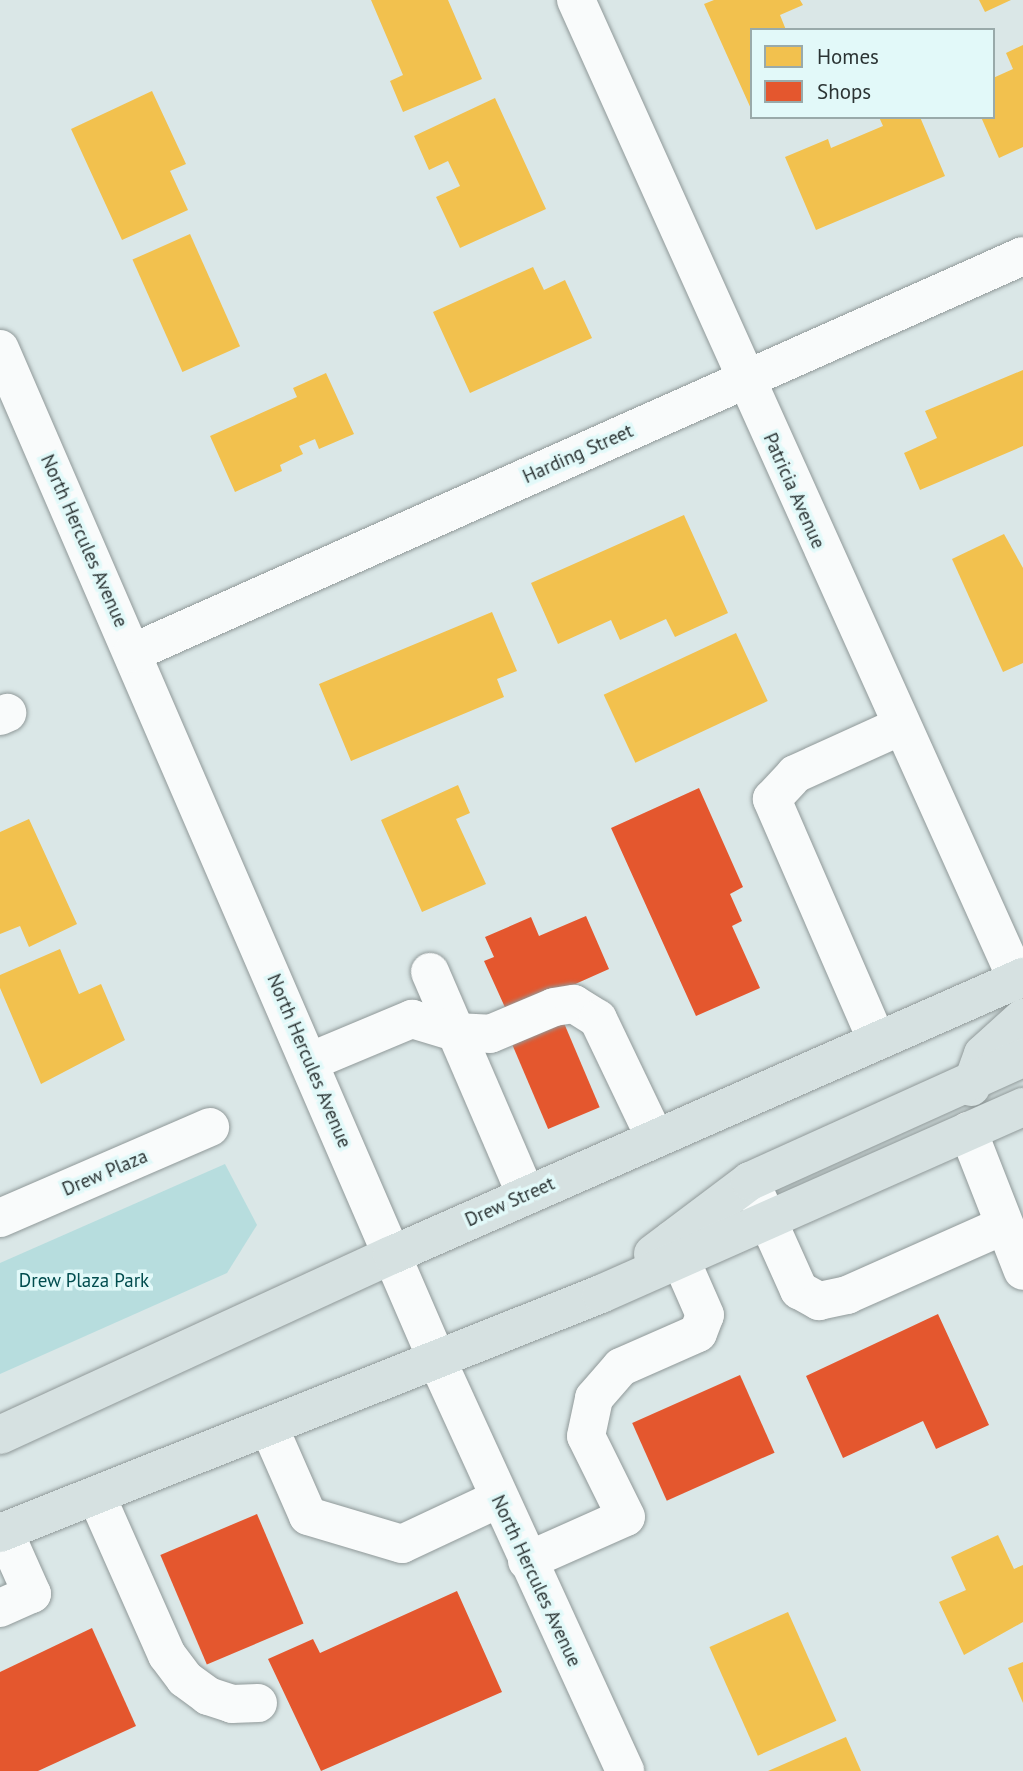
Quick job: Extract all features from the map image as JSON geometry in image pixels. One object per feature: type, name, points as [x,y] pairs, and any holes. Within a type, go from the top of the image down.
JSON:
[{"type":"main road","name":"Drew Street","points":[[0,1435],[392,1255],[1020,978]]},
{"type":"main road","points":[[968,1131],[972,1081],[983,1054],[1023,1018]]},
{"type":"main road","points":[[2,1532],[601,1294],[677,1249],[750,1181],[1023,1058]]},
{"type":"main road","points":[[677,1249],[766,1220],[1023,1107]]},
{"type":"street","name":"Patricia Avenue","points":[[576,0],[744,381],[901,726],[1020,978]]},
{"type":"street","name":"Harding Street","points":[[132,653],[1023,256]]},
{"type":"street","name":"North Hercules Avenue","points":[[0,349],[498,1499],[625,1771]]},
{"type":"street","points":[[877,1041],[772,799],[795,774],[901,726]]},
{"type":"street","points":[[430,972],[526,1195]]},
{"type":"street","points":[[309,1062],[412,1019],[455,1032],[490,1034],[554,1007],[573,1004],[598,1019],[655,1138]]},
{"type":"street","name":"Drew Plaza","points":[[0,1218],[210,1127]]},
{"type":"street","points":[[968,1131],[1003,1226],[1023,1271]]},
{"type":"street","points":[[750,1181],[799,1290],[819,1301],[847,1294],[1003,1226]]},
{"type":"street","points":[[527,1561],[626,1517],[586,1436],[594,1398],[621,1367],[698,1334],[705,1315],[677,1249]]},
{"type":"street","points":[[269,1427],[308,1516],[402,1544],[498,1499]]},
{"type":"street","points":[[96,1495],[167,1655],[185,1679],[208,1696],[232,1704],[258,1703]]},
{"type":"street","points":[[0,1608],[32,1594],[2,1532]]},
{"type":"green space","name":"Drew Plaza Park","points":[[225,1164],[257,1225],[227,1273],[0,1374],[0,1263]]},
{"type":"building: Homes","points":[[371,0],[448,0],[482,79],[403,112],[390,81],[403,75]]},
{"type":"building: Homes","points":[[714,0],[800,0],[803,5],[780,15],[785,28],[750,28],[750,107],[704,4]]},
{"type":"building: Homes","points":[[979,0],[1011,0],[985,12]]},
{"type":"building: Homes","points":[[1023,45],[1023,147],[999,158],[982,119],[995,119],[995,77],[1013,69],[1006,53]]},
{"type":"building: Homes","points":[[152,91],[186,164],[170,171],[188,210],[122,240],[71,129]]},
{"type":"building: Homes","points":[[495,98],[546,209],[460,248],[436,197],[460,186],[448,161],[429,170],[414,136]]},
{"type":"building: Homes","points":[[880,119],[921,119],[945,176],[816,230],[785,157],[828,139],[831,148],[883,126]]},
{"type":"building: Homes","points":[[190,234],[240,346],[182,372],[132,260]]},
{"type":"building: Homes","points":[[533,267],[544,290],[565,280],[592,338],[470,393],[433,312]]},
{"type":"building: Homes","points":[[1023,370],[1023,446],[920,490],[904,453],[937,438],[925,411]]},
{"type":"building: Homes","points":[[326,373],[354,434],[319,449],[315,439],[299,446],[303,454],[280,465],[282,471],[235,492],[210,436],[297,397],[293,388]]},
{"type":"building: Homes","points":[[684,515],[728,613],[675,637],[666,619],[620,640],[611,620],[558,644],[531,583]]},
{"type":"building: Homes","points":[[1004,534],[1023,568],[1023,663],[1003,672],[952,559]]},
{"type":"building: Homes","points":[[492,612],[517,671],[497,679],[504,697],[351,761],[319,684]]},
{"type":"building: Homes","points":[[736,633],[768,701],[635,763],[604,695]]},
{"type":"building: Homes","points":[[458,785],[470,813],[456,819],[486,884],[422,912],[381,820]]},
{"type":"building: Homes","points":[[29,819],[77,924],[29,947],[20,926],[0,934],[0,832]]},
{"type":"building: Homes","points":[[60,949],[79,994],[101,984],[125,1040],[41,1084],[0,988],[0,975]]},
{"type":"building: Homes","points":[[998,1535],[1014,1569],[1023,1565],[1023,1622],[964,1655],[939,1602],[966,1590],[951,1557]]},
{"type":"building: Homes","points":[[788,1612],[836,1721],[758,1756],[709,1647]]},
{"type":"building: Homes","points":[[1023,1662],[1023,1703],[1008,1668]]},
{"type":"building: Homes","points":[[846,1737],[861,1771],[768,1771]]},
{"type":"building: Shops","points":[[699,788],[743,887],[730,894],[742,921],[732,926],[760,988],[696,1016],[611,828]]},
{"type":"building: Shops","points":[[586,916],[609,969],[508,1014],[484,961],[494,957],[485,937],[531,917],[539,936]]},
{"type":"building: Shops","points":[[561,1016],[600,1107],[548,1129],[509,1038]]},
{"type":"building: Shops","points":[[938,1314],[989,1425],[936,1449],[923,1421],[843,1458],[806,1376]]},
{"type":"building: Shops","points":[[740,1375],[775,1453],[667,1501],[632,1423]]},
{"type":"building: Shops","points":[[257,1514],[303,1624],[207,1665],[160,1555]]},
{"type":"building: Shops","points":[[457,1591],[502,1692],[321,1771],[268,1659],[313,1639],[320,1653]]},
{"type":"building: Shops","points":[[92,1628],[136,1726],[38,1771],[0,1771],[0,1672]]}]
